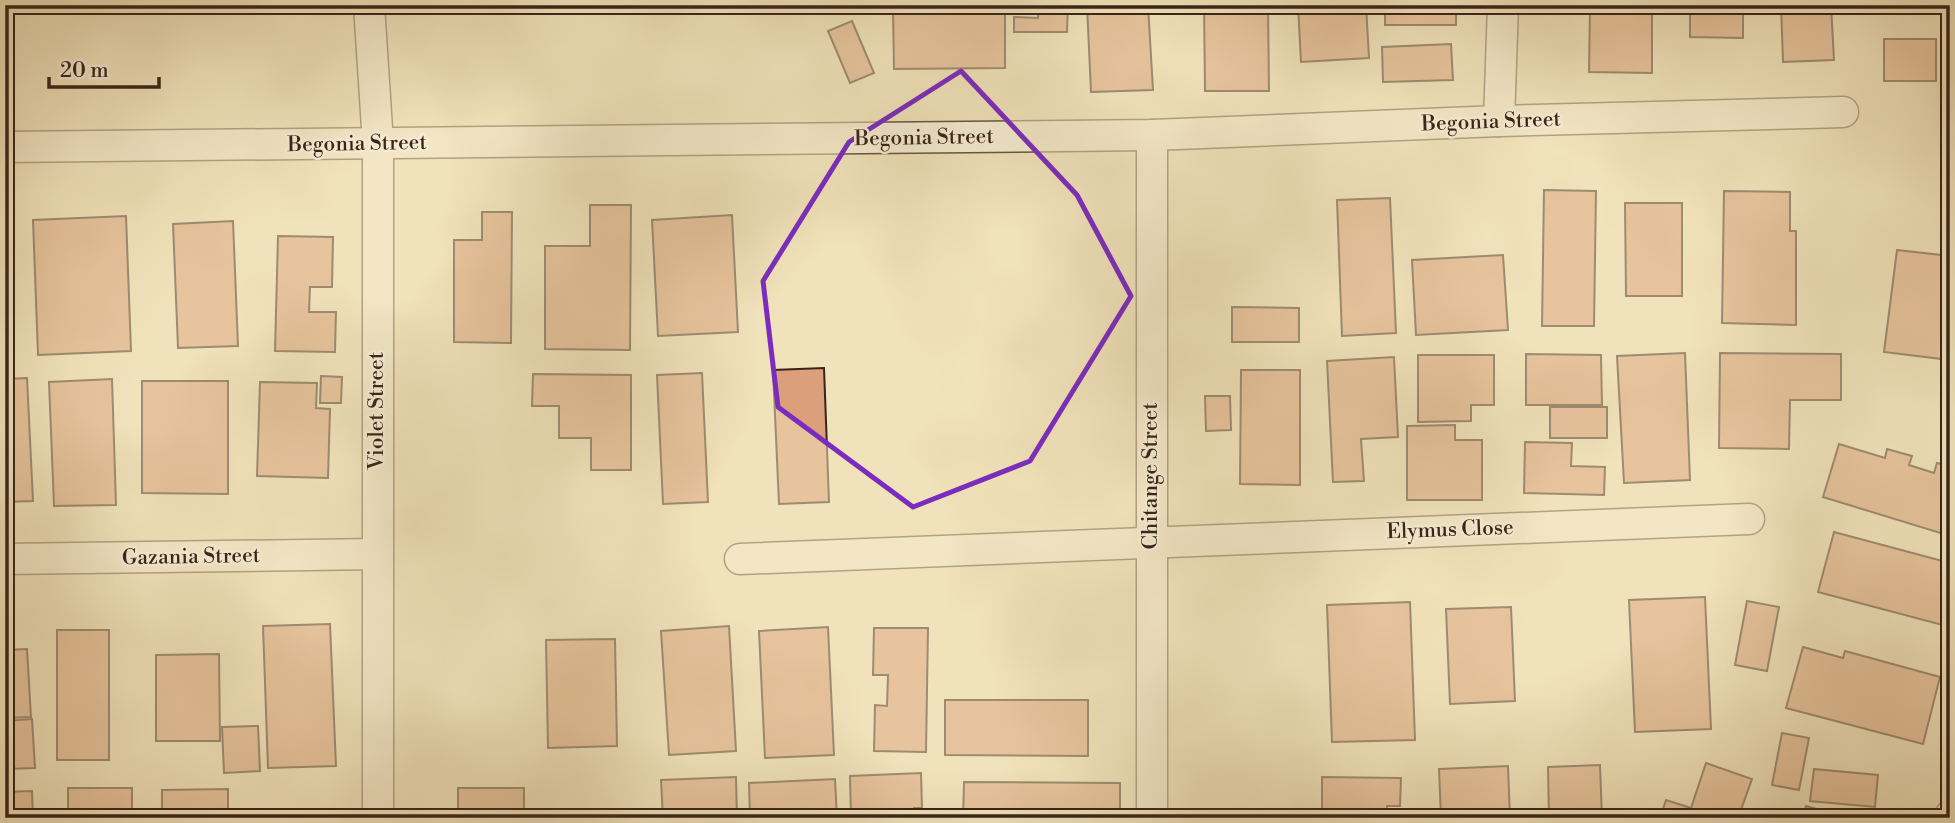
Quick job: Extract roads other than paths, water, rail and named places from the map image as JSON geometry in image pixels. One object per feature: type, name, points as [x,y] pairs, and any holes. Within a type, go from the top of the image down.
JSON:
[{"type":"street","name":"Violet Street","points":[[369,5],[378,144],[378,818]]},
{"type":"street","points":[[1499,121],[1503,5]]},
{"type":"street","name":"Begonia Street","points":[[5,147],[1152,135],[1499,121],[1843,112]]},
{"type":"street","name":"Chitange Street","points":[[1152,135],[1152,818]]},
{"type":"street","name":"Elymus Close","points":[[740,559],[1749,519]]},
{"type":"street","name":"Gazania Street","points":[[5,559],[377,554]]}]
